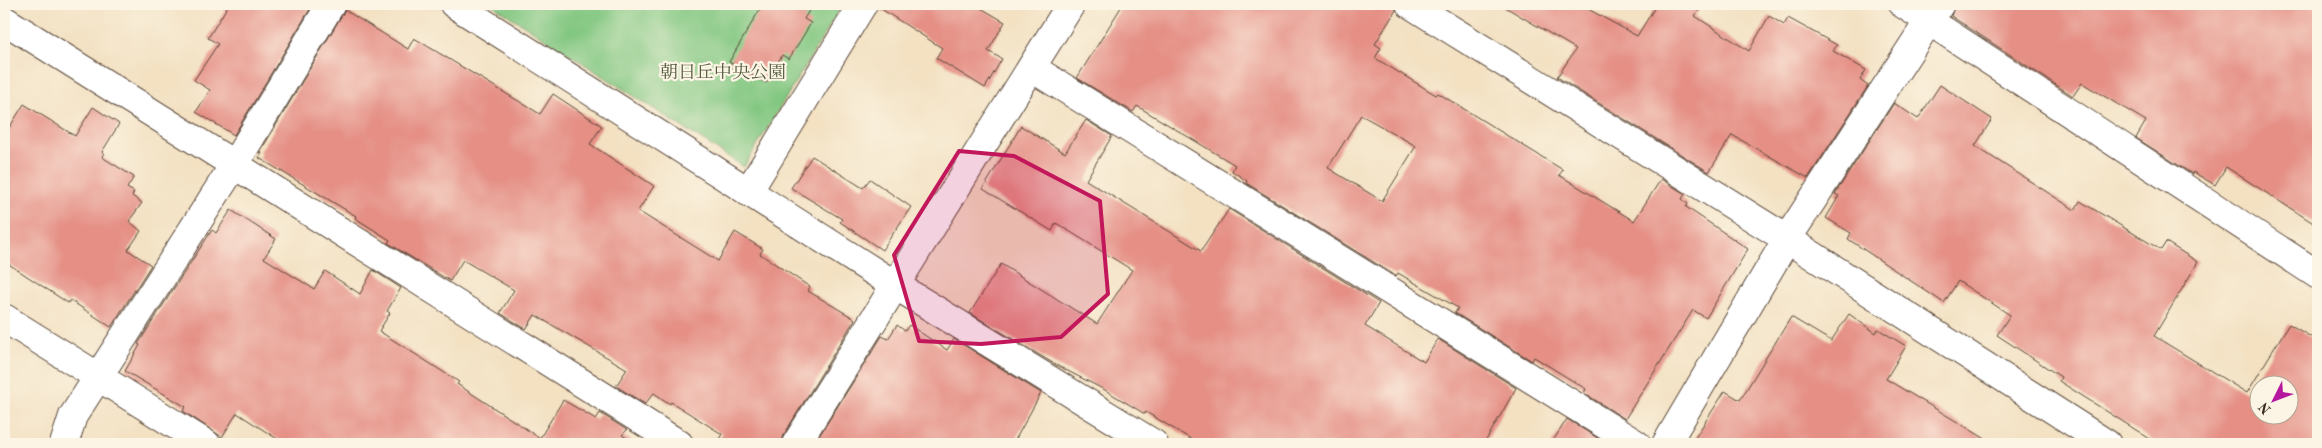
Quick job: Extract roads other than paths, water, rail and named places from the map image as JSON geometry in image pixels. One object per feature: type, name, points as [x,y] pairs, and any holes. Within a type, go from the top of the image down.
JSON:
[{"type":"street","points":[[64,444],[73,416],[97,376],[234,165],[332,4]]},
{"type":"street","points":[[454,4],[895,285],[1154,444]]},
{"type":"street","points":[[748,192],[863,4]]},
{"type":"street","points":[[796,444],[1071,4]]},
{"type":"street","points":[[1410,4],[1787,239],[2107,444]]},
{"type":"street","points":[[1903,4],[1935,12],[2318,275]]},
{"type":"street","points":[[1666,444],[1787,239],[1935,12]]},
{"type":"street","points":[[4,20],[680,444]]},
{"type":"street","points":[[1032,68],[1636,444]]},
{"type":"street","points":[[4,318],[206,444]]},
{"type":"park label","name":"朝日丘中央公園","points":[[723,72]]}]
